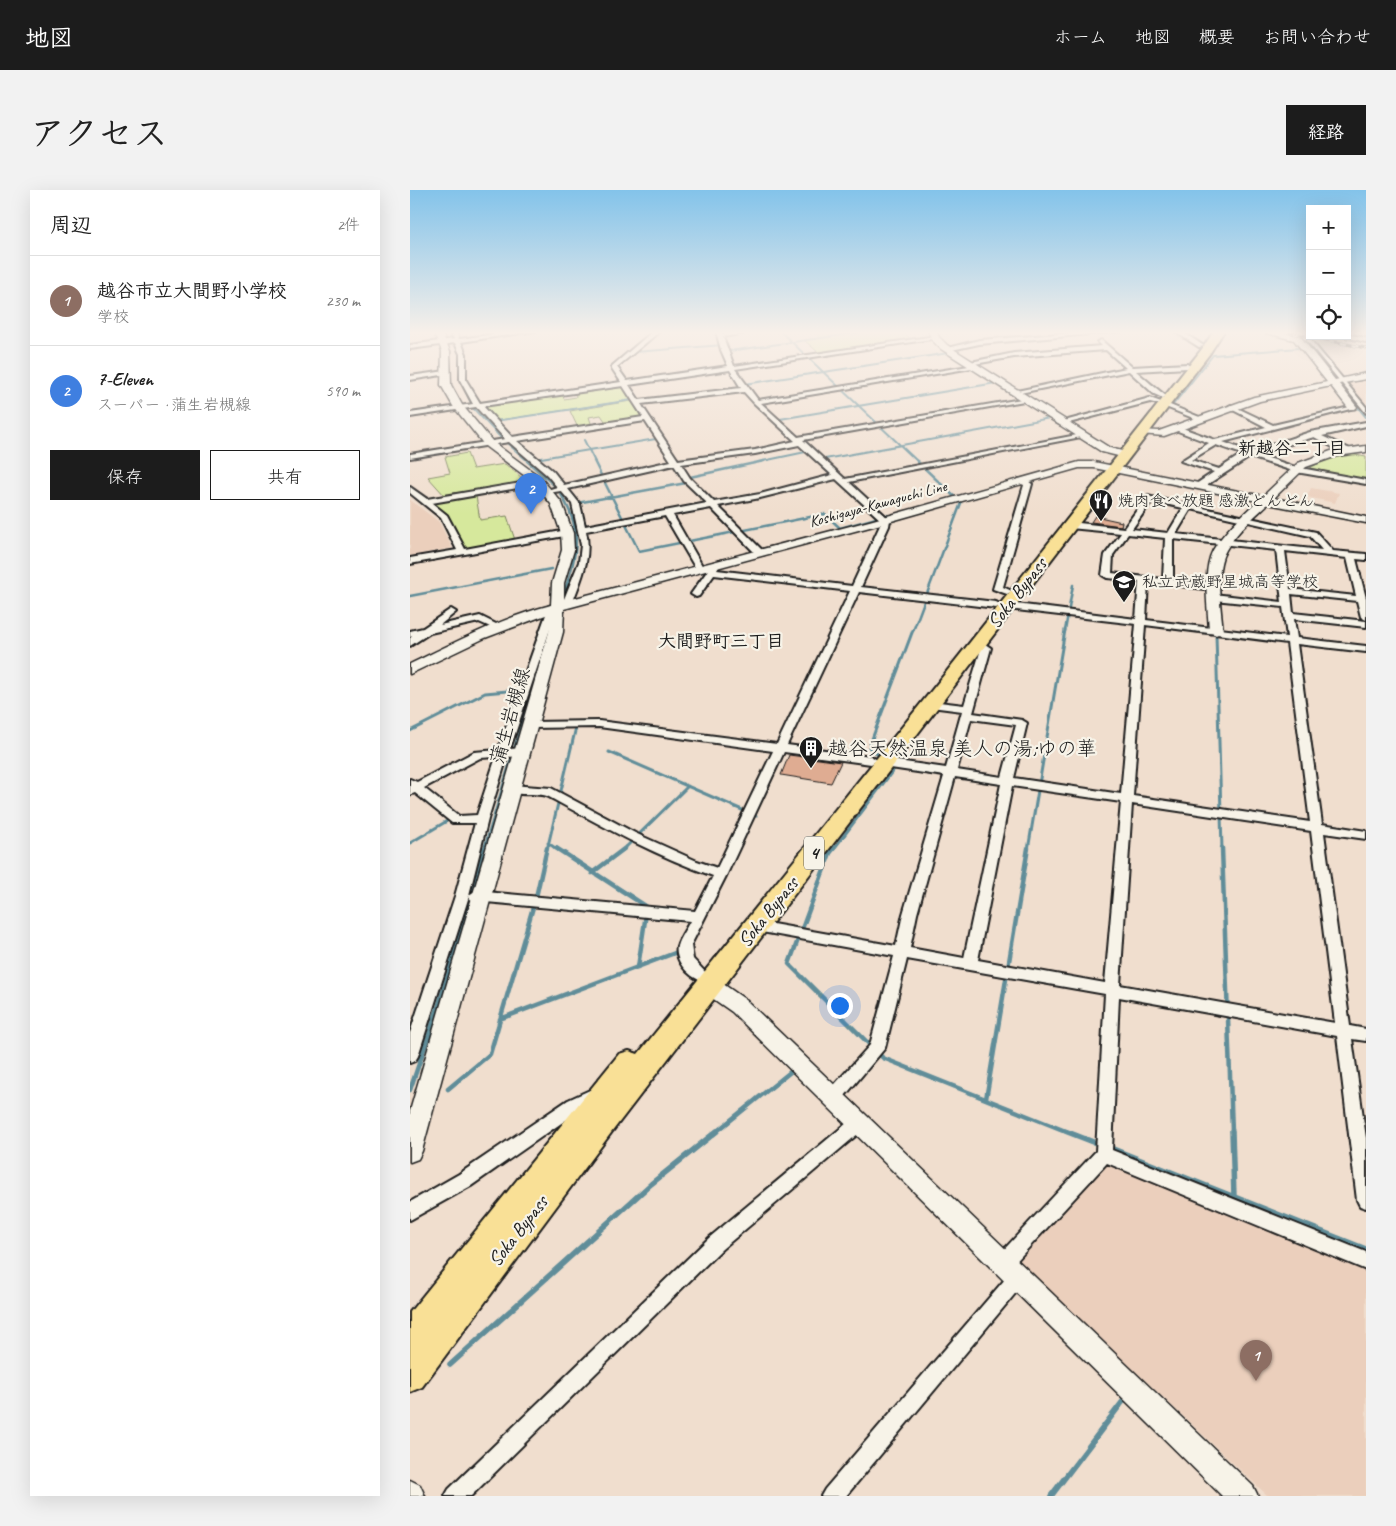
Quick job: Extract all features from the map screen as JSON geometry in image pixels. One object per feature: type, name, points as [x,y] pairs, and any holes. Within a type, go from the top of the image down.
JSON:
[{"type":"highway","name":"Soka Bypass","points":[[410,1339],[600,1100],[704,980],[756,926],[877,761],[931,704],[971,668],[978,644],[1003,601],[1070,526],[1116,461],[1144,432],[1168,392]]},
{"type":"highway","name":"Soka Bypass","points":[[410,1375],[704,980],[1169,392]]},
{"type":"main road","name":"蒲生岩槻線","points":[[410,1151],[556,632],[559,606],[558,583],[574,531],[543,486],[489,444],[458,406],[450,392]]},
{"type":"main road","points":[[1015,392],[1106,450],[1116,461]]},
{"type":"main road","points":[[1144,432],[1160,434],[1231,407],[1289,392]]},
{"type":"main road","points":[[1343,392],[1352,407]]},
{"type":"main road","points":[[1216,631],[1213,592],[1216,560],[1224,542],[1296,469],[1312,460],[1347,451],[1366,449]]},
{"type":"main road","name":"Koshigaya-Kawaguchi Line","points":[[410,670],[497,627],[559,606],[709,569],[760,553],[886,520],[1079,465],[1116,461],[1199,486],[1366,520]]},
{"type":"main road","points":[[704,980],[739,1006],[1243,1496]]},
{"type":"street","points":[[470,392],[477,404],[511,440],[550,473],[576,504],[574,531]]},
{"type":"street","points":[[410,415],[558,392]]},
{"type":"street","points":[[631,392],[678,462],[687,479],[760,553]]},
{"type":"street","points":[[638,402],[728,392]]},
{"type":"street","points":[[704,980],[693,970],[684,954],[684,945],[721,874],[857,588],[886,520],[747,392]]},
{"type":"street","points":[[756,402],[815,392]]},
{"type":"street","points":[[1155,392],[1162,401]]},
{"type":"street","points":[[1348,392],[1365,408]]},
{"type":"street","points":[[427,501],[543,486],[564,488],[678,462],[755,452],[799,441],[1027,400]]},
{"type":"street","points":[[1061,423],[1150,400],[1162,401],[1200,418]]},
{"type":"street","points":[[1231,407],[1272,427]]},
{"type":"street","points":[[1221,472],[1185,461],[1215,442],[1352,407]]},
{"type":"street","points":[[410,456],[648,418]]},
{"type":"street","points":[[1291,422],[1299,426]]},
{"type":"street","points":[[1199,486],[1250,454],[1314,434],[1366,424]]},
{"type":"street","points":[[1174,428],[1296,469],[1366,482]]},
{"type":"street","points":[[1306,430],[1347,451]]},
{"type":"street","points":[[410,561],[668,514],[841,478],[1082,436]]},
{"type":"street","points":[[1003,601],[998,589],[1028,484],[1022,481]]},
{"type":"street","points":[[410,489],[427,501],[444,517],[462,552]]},
{"type":"street","points":[[1331,554],[1313,534],[1150,498],[1109,555],[1106,575],[1168,582],[1289,611],[1366,624]]},
{"type":"street","points":[[1168,582],[1169,537],[1188,507]]},
{"type":"street","points":[[668,514],[709,569],[857,588],[1003,601],[1141,622],[1366,649]]},
{"type":"street","points":[[1070,526],[1366,557]]},
{"type":"street","points":[[1280,548],[1366,1200]]},
{"type":"street","points":[[1351,556],[1366,617]]},
{"type":"street","points":[[696,594],[709,569]]},
{"type":"street","points":[[832,1496],[1104,1154],[1112,990],[1144,579]]},
{"type":"street","points":[[1287,590],[1361,599]]},
{"type":"street","points":[[410,1056],[462,896],[482,819],[503,753],[559,606]]},
{"type":"street","points":[[410,643],[451,612]]},
{"type":"street","points":[[410,634],[480,619],[497,627]]},
{"type":"street","points":[[833,1098],[877,1048],[910,914],[968,712],[971,668]]},
{"type":"street","points":[[931,704],[1022,723],[1007,782],[970,964]]},
{"type":"street","points":[[530,725],[600,724],[877,761],[950,774],[1366,835]]},
{"type":"street","points":[[482,819],[456,820],[412,787],[478,755],[522,752]]},
{"type":"street","points":[[511,789],[546,791],[630,836],[692,864],[721,874]]},
{"type":"street","points":[[462,896],[481,896],[699,917]]},
{"type":"street","points":[[756,926],[1366,1035]]},
{"type":"street","points":[[410,1212],[465,1180],[574,1105],[592,1096],[600,1100]]},
{"type":"street","points":[[456,1496],[716,1243],[859,1123]]},
{"type":"street","points":[[1104,1154],[1366,1261]]},
{"type":"shaded area","points":[[1354,392],[1366,392],[1366,405],[1364,406]]},
{"type":"shaded area","points":[[1311,488],[1339,493],[1335,503],[1307,497]]},
{"type":"shaded area","points":[[410,500],[439,522],[452,548],[410,556]]},
{"type":"shaded area","points":[[1106,1158],[1366,1265],[1366,1496],[1268,1496],[1016,1259]]},
{"type":"green space","points":[[575,392],[626,392],[631,400],[494,421],[481,405],[562,393],[564,399],[576,397]]},
{"type":"green space","points":[[631,401],[643,418],[607,424],[601,415],[589,417],[592,426],[578,428],[570,411]]},
{"type":"green space","points":[[467,453],[473,469],[505,464],[527,482],[445,496],[428,477],[450,473],[445,457]]},
{"type":"green space","points":[[1350,454],[1366,457],[1366,480],[1310,468],[1325,460]]},
{"type":"green space","points":[[476,496],[480,520],[507,516],[515,540],[464,549],[453,526],[434,506],[436,503]]},
{"type":"building","name":"焼肉食べ放題 感激どんどん","points":[[1095,516],[1122,522],[1121,526],[1091,522]]},
{"type":"building","name":"越谷天然温泉 美人の湯;ゆの華","points":[[789,755],[841,762],[831,783],[781,775]]},
{"type":"waterway","points":[[466,392],[471,403]]},
{"type":"waterway","points":[[844,392],[859,406]]},
{"type":"waterway","points":[[859,406],[942,392]]},
{"type":"waterway","points":[[1173,405],[1183,392]]},
{"type":"waterway","points":[[1345,392],[1366,417]]},
{"type":"waterway","points":[[495,421],[632,400]]},
{"type":"waterway","points":[[780,419],[859,406]]},
{"type":"waterway","points":[[859,406],[900,445]]},
{"type":"waterway","points":[[472,407],[502,439]]},
{"type":"waterway","points":[[900,445],[1050,418]]},
{"type":"waterway","points":[[589,450],[656,439]]},
{"type":"waterway","points":[[584,440],[589,450]]},
{"type":"waterway","points":[[508,444],[529,462]]},
{"type":"waterway","points":[[825,459],[900,445]]},
{"type":"waterway","points":[[900,445],[918,462]]},
{"type":"waterway","points":[[535,459],[589,450]]},
{"type":"waterway","points":[[589,450],[595,462]]},
{"type":"waterway","points":[[758,462],[815,450]]},
{"type":"waterway","points":[[527,461],[555,486]]},
{"type":"waterway","points":[[594,461],[612,497]]},
{"type":"waterway","points":[[690,477],[764,461]]},
{"type":"waterway","points":[[913,631],[961,503],[917,461]]},
{"type":"waterway","points":[[612,497],[686,483]]},
{"type":"waterway","points":[[559,491],[572,517],[576,540],[573,563],[565,590]]},
{"type":"waterway","points":[[577,503],[612,497]]},
{"type":"waterway","points":[[612,497],[639,551],[825,514],[840,528],[887,515]]},
{"type":"waterway","points":[[410,596],[551,569]]},
{"type":"waterway","points":[[1065,631],[1073,585]]},
{"type":"waterway","points":[[883,759],[869,747],[913,630]]},
{"type":"waterway","points":[[1028,850],[1065,630]]},
{"type":"waterway","points":[[1216,634],[1222,850]]},
{"type":"waterway","points":[[410,731],[485,693],[519,690]]},
{"type":"waterway","points":[[515,747],[529,697]]},
{"type":"waterway","points":[[549,843],[576,727]]},
{"type":"waterway","points":[[609,752],[688,786]]},
{"type":"waterway","points":[[484,850],[511,760]]},
{"type":"waterway","points":[[833,850],[894,769],[890,765]]},
{"type":"waterway","points":[[623,850],[688,786]]},
{"type":"waterway","points":[[688,786],[756,816]]},
{"type":"waterway","points":[[410,843],[447,821]]},
{"type":"waterway","points":[[547,850],[549,843]]},
{"type":"waterway","points":[[549,843],[558,850]]},
{"type":"waterway","points":[[473,888],[485,848]]},
{"type":"waterway","points":[[500,1019],[536,897],[547,848]]},
{"type":"waterway","points":[[556,848],[593,872]]},
{"type":"waterway","points":[[593,872],[625,848]]},
{"type":"waterway","points":[[834,848],[830,853],[789,964],[872,1047]]},
{"type":"waterway","points":[[986,1099],[1028,848]]},
{"type":"waterway","points":[[1222,848],[1232,1132]]},
{"type":"waterway","points":[[593,872],[647,907],[638,967]]},
{"type":"waterway","points":[[410,1090],[438,1008],[469,904]]},
{"type":"waterway","points":[[638,967],[680,951]]},
{"type":"waterway","points":[[500,1019],[638,967]]},
{"type":"waterway","points":[[448,1089],[490,1054],[500,1019]]},
{"type":"waterway","points":[[877,1052],[883,1058],[1068,1132]]},
{"type":"waterway","points":[[716,1132],[794,1069]]},
{"type":"waterway","points":[[450,1365],[651,1184],[717,1131]]},
{"type":"waterway","points":[[1065,1131],[1101,1145]]},
{"type":"waterway","points":[[1232,1131],[1234,1197]]},
{"type":"waterway","points":[[1108,1147],[1234,1197]]},
{"type":"waterway","points":[[1234,1197],[1366,1249]]},
{"type":"waterway","points":[[1051,1496],[1127,1396]]},
{"type":"place","name":"7-Eleven","points":[[531,514]]},
{"type":"place","name":"焼肉食べ放題 感激どんどん","points":[[1101,522]]},
{"type":"place","name":"私立武蔵野星城高等学校","points":[[1124,603]]},
{"type":"place","name":"越谷天然温泉 美人の湯;ゆの華","points":[[811,769]]},
{"type":"place","name":"越谷市立大間野小学校","points":[[1256,1381]]},
{"type":"district","name":"新越谷二丁目","points":[[1292,448]]},
{"type":"district","name":"大間野町三丁目","points":[[721,641]]}]
